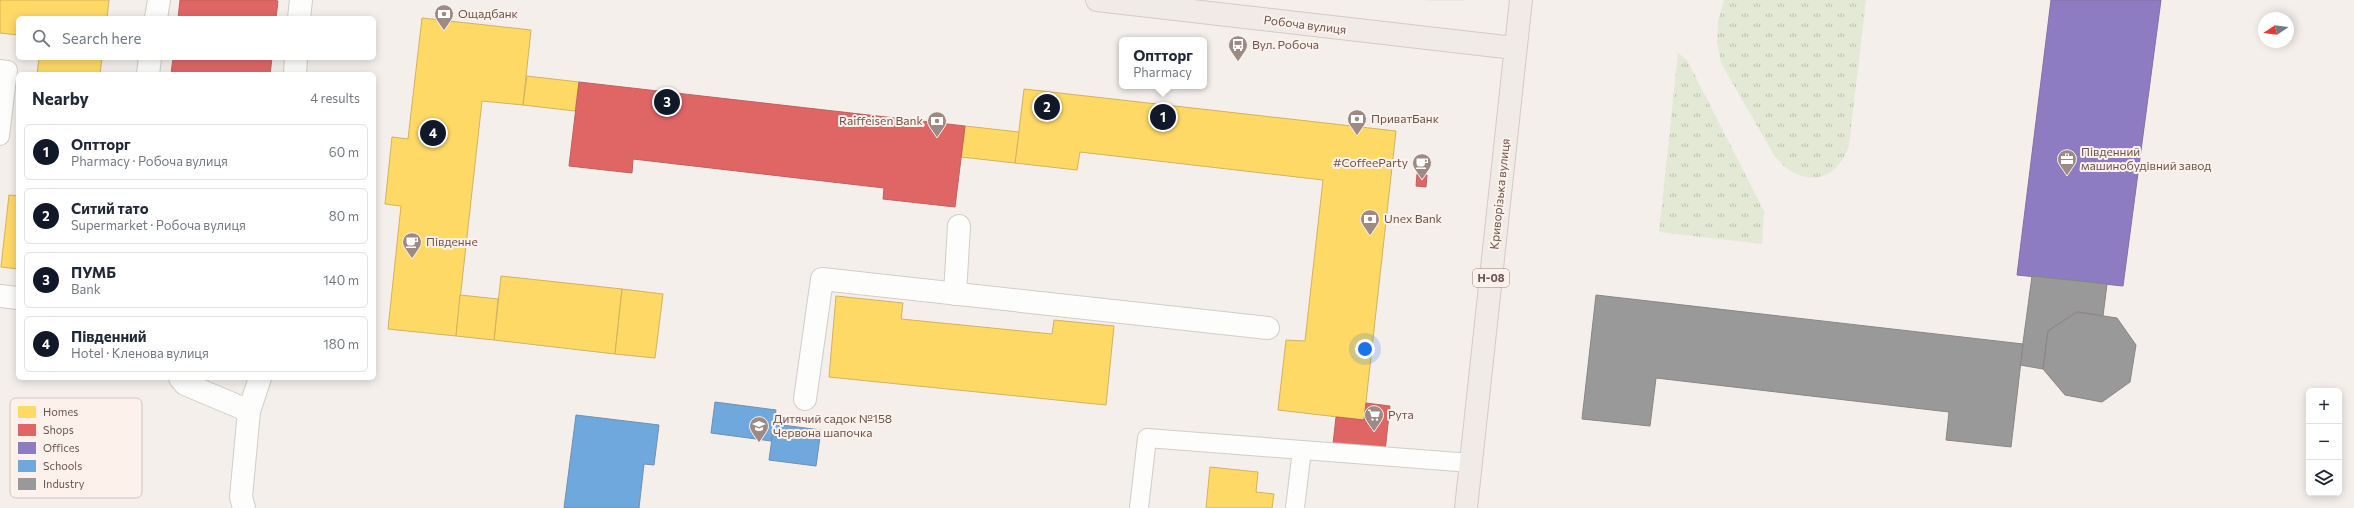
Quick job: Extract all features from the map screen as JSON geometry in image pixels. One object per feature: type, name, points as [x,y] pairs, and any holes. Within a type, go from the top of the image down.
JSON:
[{"type":"main road","name":"Робоча вулиця","points":[[1097,0],[1514,48]]},
{"type":"main road","name":"Криворізька вулиця","points":[[1466,508],[1514,48],[1521,0]]},
{"type":"street","points":[[156,16],[159,0]]},
{"type":"street","points":[[299,16],[301,0]]},
{"type":"street","points":[[148,72],[150,60]]},
{"type":"street","points":[[295,72],[296,60]]},
{"type":"street","points":[[955,294],[959,226]]},
{"type":"street","points":[[805,399],[822,280],[1268,328]]},
{"type":"street","points":[[0,296],[16,298]]},
{"type":"street","points":[[182,380],[186,384],[249,411]]},
{"type":"street","points":[[244,508],[241,498],[249,411],[259,380]]},
{"type":"lane","points":[[0,69],[8,70],[0,136]]},
{"type":"lane","points":[[1139,508],[1147,438],[1471,463]]},
{"type":"lane","points":[[1295,508],[1302,450]]},
{"type":"green space","points":[[1724,0],[1866,0],[1849,145],[1843,159],[1826,175],[1805,177],[1794,173],[1774,155],[1721,63],[1717,42],[1718,21]]},
{"type":"green space","points":[[1678,53],[1687,60],[1764,211],[1762,244],[1659,232]]},
{"type":"building: Homes","points":[[0,0],[109,0],[107,16],[16,16],[16,35],[0,33]]},
{"type":"building: Homes","points":[[422,18],[531,30],[523,105],[482,101],[456,336],[388,329],[401,206],[385,204],[392,137],[408,139]]},
{"type":"building: Homes","points":[[39,60],[102,60],[100,72],[37,72]]},
{"type":"building: Homes","points":[[527,76],[579,82],[575,111],[523,105]]},
{"type":"building: Homes","points":[[1024,89],[1396,131],[1364,420],[1278,410],[1286,340],[1305,341],[1323,180],[1080,152],[1077,170],[1015,163]]},
{"type":"building: Homes","points":[[965,126],[1019,132],[1015,163],[961,157]]},
{"type":"building: Homes","points":[[9,195],[16,196],[16,269],[1,267]]},
{"type":"building: Homes","points":[[501,276],[622,289],[615,354],[494,340]]},
{"type":"building: Homes","points":[[622,289],[663,294],[655,358],[615,354]]},
{"type":"building: Homes","points":[[460,295],[498,299],[494,340],[456,336]]},
{"type":"building: Homes","points":[[836,296],[903,303],[901,319],[1052,334],[1054,320],[1114,326],[1106,405],[829,377]]},
{"type":"building: Homes","points":[[1210,467],[1258,472],[1256,492],[1274,494],[1272,508],[1206,508]]},
{"type":"building: Shops","points":[[180,0],[278,1],[276,16],[178,16]]},
{"type":"building: Shops","points":[[173,60],[272,60],[270,72],[171,72]]},
{"type":"building: Shops","points":[[579,82],[965,126],[955,207],[883,199],[884,188],[633,159],[632,173],[569,166]]},
{"type":"building: Shops","name":"#CoffeeParty","points":[[1417,174],[1427,175],[1426,187],[1416,186]]},
{"type":"building: Shops","points":[[1366,403],[1390,406],[1385,451],[1333,444],[1336,417],[1364,420]]},
{"type":"building: Offices","points":[[2051,0],[2161,0],[2123,286],[2017,275]]},
{"type":"building: Schools","points":[[715,402],[776,410],[771,441],[711,433]]},
{"type":"building: Schools","points":[[576,415],[659,425],[654,465],[644,464],[639,508],[564,508]]},
{"type":"building: Schools","points":[[774,424],[821,430],[816,466],[769,460]]},
{"type":"building: Industry","points":[[2032,276],[2107,284],[2103,316],[2077,312],[2048,331],[2043,369],[2020,365]]},
{"type":"building: Industry","points":[[1596,295],[2023,344],[2011,447],[1946,440],[1949,412],[1656,378],[1650,426],[1582,419]]},
{"type":"building: Industry","points":[[2077,312],[2117,318],[2136,345],[2130,382],[2102,402],[2065,395],[2043,369],[2048,331]]},
{"type":"tram line","points":[[1426,0],[1465,0]]},
{"type":"place","name":"Ощадбанк","points":[[444,31]]},
{"type":"place","name":"Вул. Робоча","points":[[1238,62]]},
{"type":"place","name":"ПУМБ","points":[[667,102]]},
{"type":"place","name":"Ситий тато","points":[[1047,107]]},
{"type":"place","name":"Оптторг","points":[[1163,117]]},
{"type":"place","name":"Південний","points":[[433,133]]},
{"type":"place","name":"ПриватБанк","points":[[1357,136]]},
{"type":"place","name":"Raiffeisen Bank","points":[[937,138]]},
{"type":"place","name":"Південний машинобудівний завод","points":[[2067,176]]},
{"type":"place","name":"#CoffeeParty","points":[[1422,180]]},
{"type":"place","name":"Unex Bank","points":[[1370,236]]},
{"type":"place","name":"Південне","points":[[412,259]]},
{"type":"place","name":"Рута","points":[[1374,432]]},
{"type":"place","name":"Дитячий садок №158 Червона шапочка","points":[[759,443]]}]
